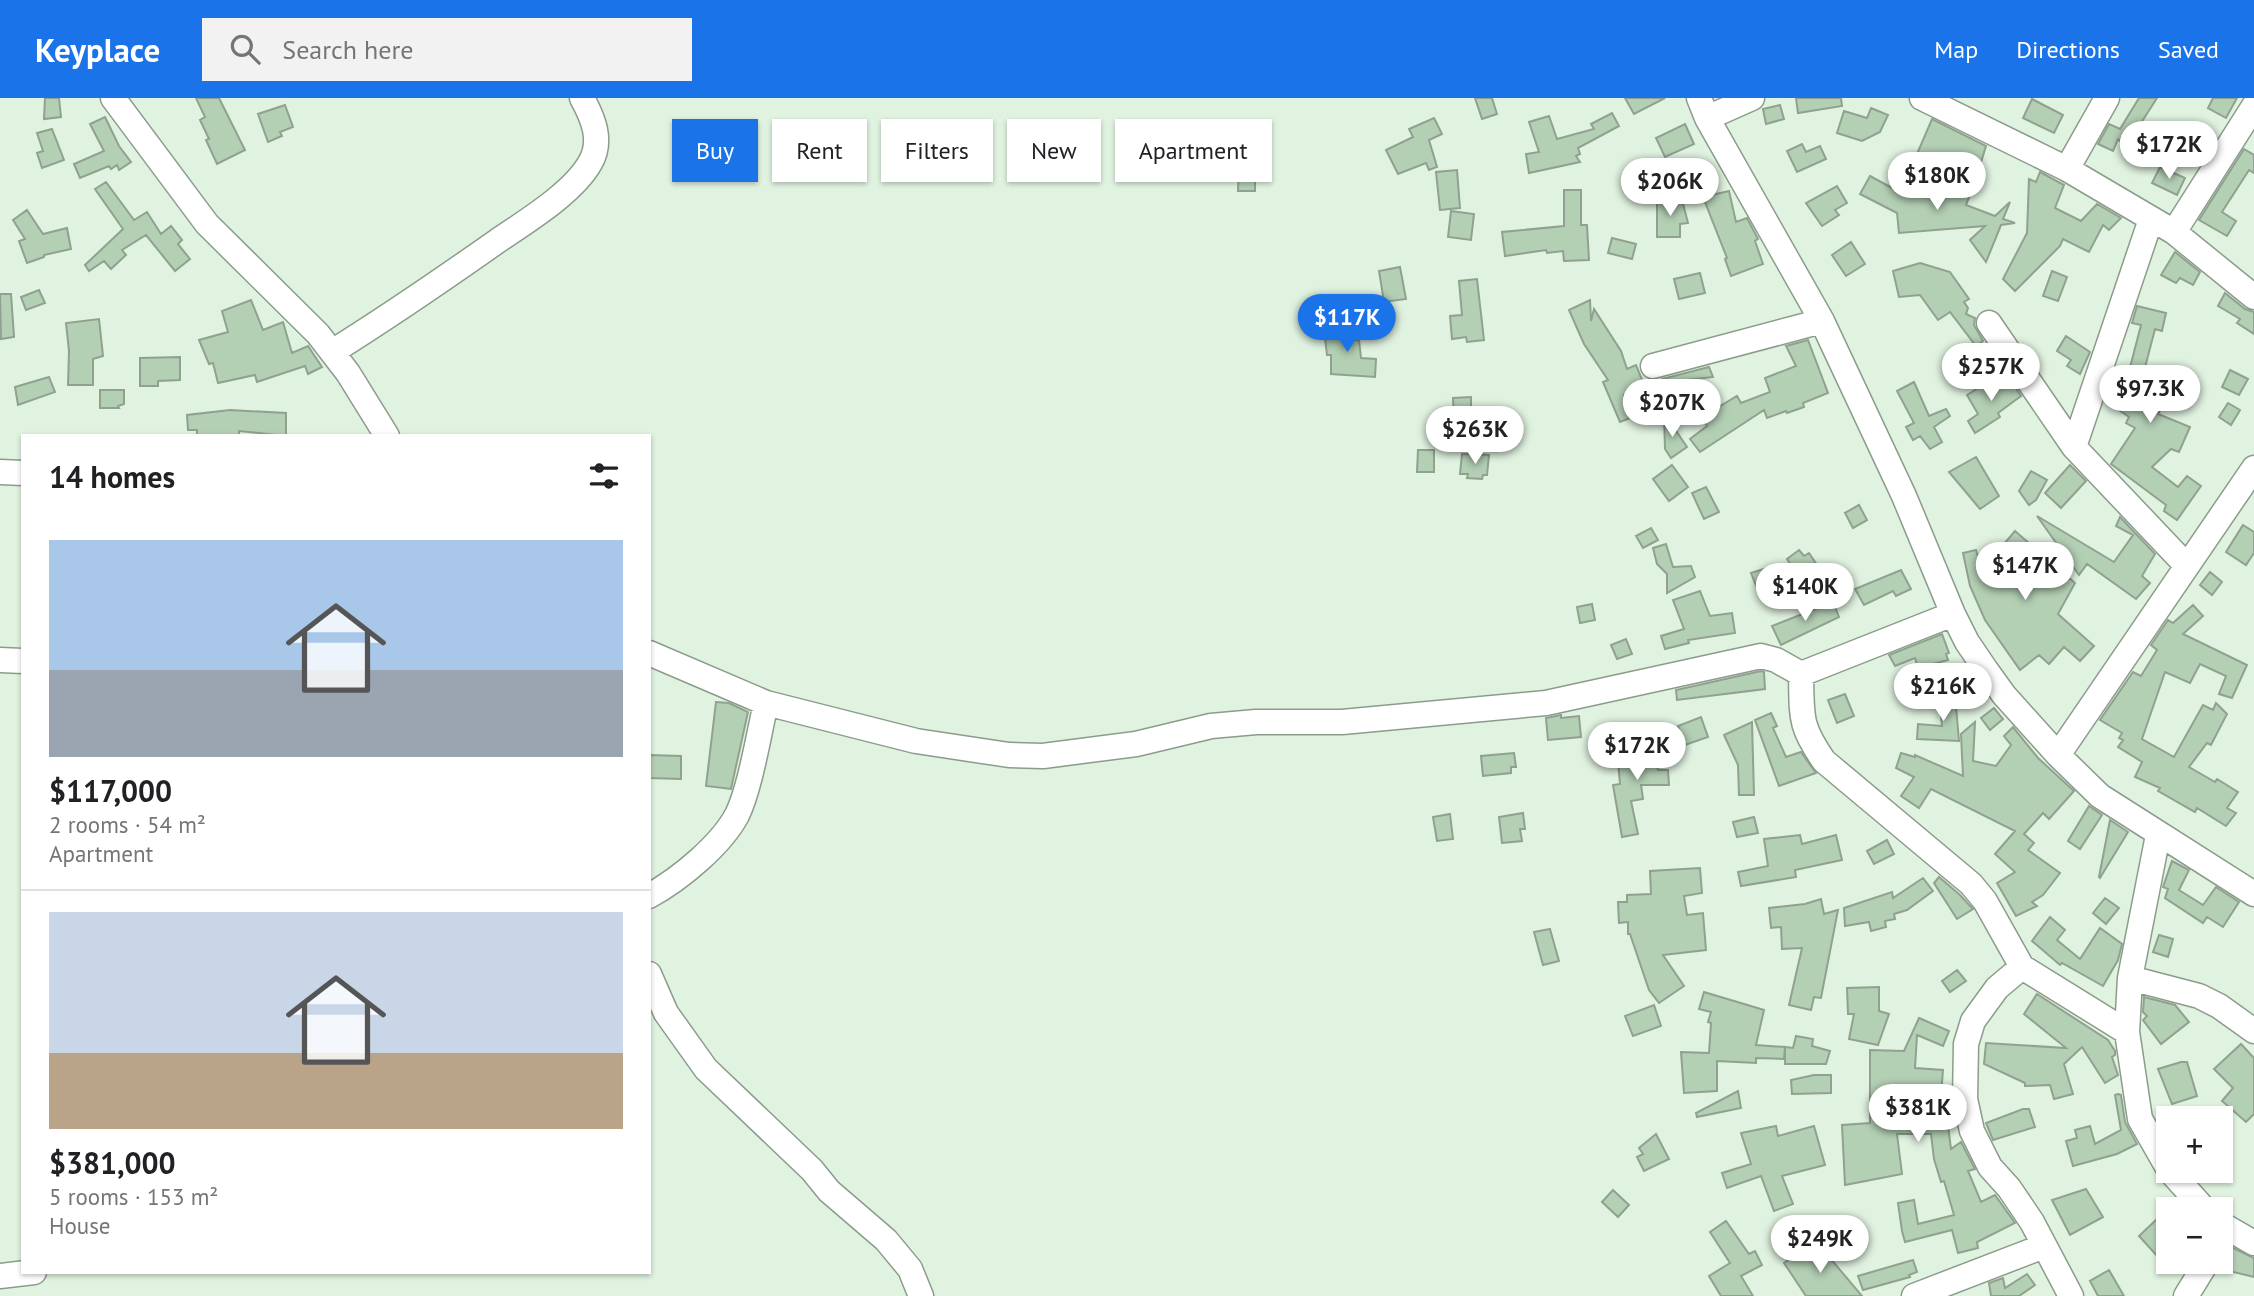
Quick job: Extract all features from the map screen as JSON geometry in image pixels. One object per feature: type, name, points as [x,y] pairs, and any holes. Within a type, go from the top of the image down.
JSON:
[{"type":"street","points":[[113,98],[206,224],[289,303],[332,352],[386,434]]},
{"type":"street","points":[[332,352],[416,299],[552,203],[568,187],[590,163],[595,148],[596,133],[592,116],[582,98]]},
{"type":"street","points":[[1752,98],[1703,108],[1822,321],[1967,642],[2004,695],[2058,755],[2101,796],[2254,894]]},
{"type":"street","points":[[1922,98],[1953,105],[2174,232],[2254,297]]},
{"type":"street","points":[[2067,169],[2107,98]]},
{"type":"street","points":[[2174,232],[2254,106]]},
{"type":"street","points":[[2074,447],[2151,219]]},
{"type":"street","points":[[1653,366],[1822,321]]},
{"type":"street","points":[[1989,323],[2074,447],[2186,565]]},
{"type":"street","points":[[2058,755],[2254,468]]},
{"type":"street","points":[[0,471],[21,473]]},
{"type":"street","points":[[1801,674],[1953,614]]},
{"type":"street","points":[[651,654],[766,703],[916,741],[1009,755],[1043,756],[1136,744],[1211,726],[1256,722],[1342,722],[1546,702],[1761,656],[1776,660],[1801,674]]},
{"type":"street","points":[[0,660],[21,661]]},
{"type":"street","points":[[1801,674],[1802,720],[1824,761],[1971,884],[1985,901],[2022,967],[2127,1032]]},
{"type":"street","points":[[651,895],[664,888],[701,857],[737,814],[766,703]]},
{"type":"street","points":[[2156,1147],[2140,1119],[2127,1032],[2130,978],[2158,835]]},
{"type":"street","points":[[2022,967],[1997,988],[1973,1021],[1966,1044],[1965,1098],[1972,1131],[1990,1167],[2009,1188],[2032,1222],[2071,1296]]},
{"type":"street","points":[[2130,978],[2199,996],[2219,1006],[2254,1031]]},
{"type":"street","points":[[651,979],[666,1013],[706,1069],[812,1170],[829,1191],[886,1240],[909,1269],[921,1296]]},
{"type":"street","points":[[2181,1183],[2194,1197]]},
{"type":"street","points":[[2233,1235],[2254,1243]]},
{"type":"street","points":[[1914,1296],[2044,1246]]},
{"type":"street","points":[[0,1276],[21,1274]]},
{"type":"street","points":[[2186,1296],[2200,1274]]},
{"type":"building","points":[[45,98],[59,98],[61,117],[44,119]]},
{"type":"building","points":[[196,98],[219,98],[245,150],[217,164],[206,140],[209,139],[200,120],[205,117]]},
{"type":"building","points":[[1475,98],[1492,98],[1497,114],[1482,119]]},
{"type":"building","points":[[1625,98],[1665,98],[1634,114]]},
{"type":"building","points":[[1796,98],[1841,98],[1842,106],[1798,113]]},
{"type":"building","points":[[2139,98],[2157,98],[2134,134],[2153,152],[2142,163],[2118,139],[2113,151],[2098,144],[2109,124],[2120,129]]},
{"type":"building","points":[[2213,98],[2237,98],[2226,118],[2208,108]]},
{"type":"building","points":[[2032,99],[2063,115],[2054,133],[2023,118]]},
{"type":"building","points":[[285,105],[293,127],[280,132],[282,136],[268,142],[258,114]]},
{"type":"building","points":[[1780,105],[1784,119],[1766,124],[1763,109]]},
{"type":"building","points":[[1871,108],[1888,115],[1880,132],[1862,141],[1837,133],[1844,111],[1867,118]]},
{"type":"building","points":[[1612,113],[1619,126],[1578,148],[1580,154],[1576,156],[1580,162],[1529,173],[1526,154],[1539,152],[1529,122],[1549,116],[1557,139],[1594,129],[1591,124]]},
{"type":"building","points":[[105,117],[119,146],[131,162],[119,170],[117,165],[111,169],[109,166],[80,178],[74,164],[104,151],[90,124]]},
{"type":"building","points":[[1434,118],[1442,134],[1429,140],[1437,167],[1429,170],[1426,163],[1398,174],[1386,150],[1413,137],[1409,129]]},
{"type":"building","points":[[1932,119],[1986,146],[1974,185],[1914,161]]},
{"type":"building","points":[[1685,124],[1694,144],[1665,157],[1656,138]]},
{"type":"building","points":[[52,129],[64,160],[42,168],[37,153],[43,151],[37,133]]},
{"type":"building","points":[[1802,144],[1806,152],[1820,146],[1826,159],[1797,172],[1787,151]]},
{"type":"building","points":[[2244,149],[2254,155],[2254,173],[2249,170],[2222,212],[2236,221],[2227,236],[2199,220]]},
{"type":"building","points":[[2160,167],[2185,178],[2177,195],[2152,183]]},
{"type":"building","points":[[1457,170],[1460,208],[1440,210],[1436,172]]},
{"type":"building","points":[[2040,172],[2064,185],[2055,208],[2081,221],[2097,204],[2121,218],[2109,230],[2103,225],[2089,252],[2063,239],[2060,246],[2015,291],[2003,279],[2027,233],[2029,179],[2036,182]]},
{"type":"building","points":[[1870,176],[1892,188],[1972,190],[1966,205],[1995,216],[2010,202],[2003,219],[2015,223],[2001,225],[1986,262],[1970,240],[1985,226],[1899,233],[1897,213],[1860,194]]},
{"type":"building","points":[[106,182],[134,220],[147,212],[161,234],[171,226],[182,240],[178,244],[190,259],[175,271],[146,235],[122,250],[126,255],[111,269],[104,261],[89,271],[85,265],[123,229],[95,189]]},
{"type":"building","points":[[1238,182],[1255,182],[1255,191],[1238,191]]},
{"type":"building","points":[[1837,186],[1847,203],[1835,210],[1839,215],[1822,226],[1806,203]]},
{"type":"building","points":[[1564,190],[1581,190],[1581,225],[1587,225],[1589,260],[1564,261],[1563,251],[1547,253],[1546,250],[1505,256],[1502,232],[1564,226]]},
{"type":"building","points":[[1729,191],[1736,222],[1747,218],[1758,239],[1755,241],[1763,264],[1731,276],[1725,259],[1727,258],[1703,197]]},
{"type":"building","points":[[1657,200],[1682,200],[1688,223],[1680,224],[1680,237],[1657,237]]},
{"type":"building","points":[[27,210],[43,234],[67,228],[71,249],[44,255],[27,263],[19,241],[25,239],[13,220]]},
{"type":"building","points":[[1451,211],[1474,214],[1471,240],[1448,237]]},
{"type":"building","points":[[1612,238],[1636,244],[1632,259],[1608,253]]},
{"type":"building","points":[[1851,242],[1865,264],[1846,276],[1832,255]]},
{"type":"building","points":[[2175,252],[2200,272],[2193,285],[2180,278],[2176,283],[2161,275]]},
{"type":"building","points":[[1920,263],[1950,272],[1969,299],[1964,302],[1968,308],[1966,314],[1975,318],[1974,325],[1983,341],[1976,346],[1950,312],[1938,320],[1920,295],[1899,297],[1893,271]]},
{"type":"building","points":[[1400,267],[1406,299],[1384,302],[1379,271]]},
{"type":"building","points":[[2052,271],[2067,277],[2058,301],[2043,296]]},
{"type":"building","points":[[1700,273],[1705,293],[1679,299],[1674,279]]},
{"type":"building","points":[[1477,279],[1484,340],[1467,342],[1466,337],[1452,339],[1450,316],[1462,315],[1459,281]]},
{"type":"building","points":[[39,290],[45,303],[26,310],[21,297]]},
{"type":"building","points":[[2225,293],[2245,309],[2254,312],[2254,334],[2237,323],[2240,319],[2218,306]]},
{"type":"building","points":[[0,294],[11,294],[14,337],[1,339]]},
{"type":"building","points":[[251,300],[263,330],[283,322],[292,353],[308,346],[322,367],[308,374],[305,366],[257,382],[255,375],[218,383],[213,363],[209,364],[199,340],[228,332],[222,311]]},
{"type":"building","points":[[1590,300],[1591,321],[1594,309],[1621,351],[1627,369],[1636,365],[1645,387],[1624,395],[1633,417],[1620,422],[1603,382],[1608,380],[1584,344],[1569,310]]},
{"type":"building","points":[[2137,306],[2166,313],[2162,331],[2155,329],[2142,379],[2169,394],[2158,414],[2190,427],[2179,452],[2171,449],[2152,467],[2178,487],[2187,476],[2201,486],[2177,520],[2164,511],[2166,505],[2111,464],[2135,428],[2126,423],[2129,417],[2110,404],[2127,379],[2141,325],[2132,323]]},
{"type":"building","points":[[99,319],[103,356],[93,359],[93,385],[68,385],[66,323]]},
{"type":"building","points":[[1352,327],[1354,340],[1359,340],[1361,358],[1376,359],[1375,377],[1331,374],[1331,355],[1327,355],[1324,330]]},
{"type":"building","points":[[2066,336],[2090,352],[2080,374],[2067,366],[2071,360],[2057,351]]},
{"type":"building","points":[[1808,340],[1828,393],[1787,413],[1786,411],[1767,418],[1764,410],[1700,452],[1690,439],[1707,426],[1702,417],[1737,396],[1741,403],[1770,392],[1765,378],[1796,366],[1786,346]]},
{"type":"building","points":[[180,357],[180,380],[158,381],[158,386],[140,386],[140,358]]},
{"type":"building","points":[[1709,367],[1713,377],[1680,381],[1682,407],[1668,408],[1666,387],[1662,387],[1662,379]]},
{"type":"building","points":[[2230,370],[2248,379],[2239,395],[2222,387]]},
{"type":"building","points":[[49,377],[55,392],[18,405],[15,387]]},
{"type":"building","points":[[2008,377],[2021,396],[1998,413],[2000,417],[1975,433],[1968,421],[1978,414],[1967,395],[1983,385],[1987,391]]},
{"type":"building","points":[[1914,382],[1929,416],[1946,409],[1950,416],[1934,427],[1942,442],[1930,449],[1920,436],[1913,440],[1906,427],[1914,423],[1897,391]]},
{"type":"building","points":[[100,390],[124,390],[124,404],[118,406],[119,408],[100,408]]},
{"type":"building","points":[[1471,397],[1471,418],[1454,419],[1453,398]]},
{"type":"building","points":[[2228,403],[2240,410],[2231,425],[2219,417]]},
{"type":"building","points":[[230,410],[286,413],[286,434],[239,431],[239,434],[197,434],[197,430],[188,430],[187,415]]},
{"type":"building","points":[[1664,413],[1687,447],[1671,458],[1665,449]]},
{"type":"building","points":[[1418,450],[1434,450],[1434,472],[1417,472]]},
{"type":"building","points":[[1462,454],[1489,455],[1487,475],[1483,475],[1482,479],[1467,478],[1468,474],[1460,474]]},
{"type":"building","points":[[1976,457],[1999,496],[1980,509],[1949,472]]},
{"type":"building","points":[[1672,465],[1688,487],[1669,501],[1653,479]]},
{"type":"building","points":[[2070,465],[2086,481],[2061,508],[2045,493]]},
{"type":"building","points":[[2031,471],[2047,480],[2036,500],[2029,505],[2019,491]]},
{"type":"building","points":[[1706,487],[1719,512],[1704,519],[1692,493]]},
{"type":"building","points":[[1859,505],[1867,520],[1853,528],[1845,513]]},
{"type":"building","points":[[2037,516],[2114,562],[2133,535],[2116,526],[2120,517],[2155,554],[2142,576],[2150,583],[2136,599],[2087,564],[2079,575]]},
{"type":"building","points":[[2243,525],[2254,532],[2254,553],[2246,565],[2226,552]]},
{"type":"building","points":[[1651,528],[1658,540],[1643,548],[1636,536]]},
{"type":"building","points":[[2015,531],[2075,583],[2058,614],[2094,646],[2080,661],[2064,647],[2049,664],[2039,655],[2020,670],[1985,620],[1970,586],[1963,553],[1976,550],[1982,570]]},
{"type":"building","points":[[1666,544],[1673,567],[1691,566],[1695,577],[1667,593],[1667,574],[1657,564],[1653,548]]},
{"type":"building","points":[[1799,550],[1804,556],[1809,553],[1819,568],[1800,579],[1787,559]]},
{"type":"building","points":[[1767,568],[1773,585],[1758,591],[1751,573]]},
{"type":"building","points":[[1901,570],[1911,589],[1896,596],[1893,591],[1864,605],[1855,589]]},
{"type":"building","points":[[2210,572],[2222,582],[2212,595],[2200,585]]},
{"type":"building","points":[[1700,591],[1710,616],[1732,613],[1735,633],[1688,640],[1689,643],[1665,649],[1661,636],[1684,629],[1673,600]]},
{"type":"building","points":[[1833,602],[1839,617],[1781,645],[1772,626]]},
{"type":"building","points":[[1592,604],[1595,620],[1580,623],[1577,607]]},
{"type":"building","points":[[2193,605],[2203,616],[2183,634],[2247,665],[2232,698],[2219,694],[2226,676],[2200,664],[2190,683],[2165,672],[2142,739],[2174,757],[2203,705],[2213,710],[2216,703],[2227,714],[2211,745],[2207,743],[2189,767],[2238,792],[2227,808],[2236,813],[2226,826],[2197,808],[2195,812],[2158,791],[2160,788],[2135,777],[2142,762],[2118,747],[2123,740],[2119,738],[2122,733],[2100,720],[2133,672],[2141,676],[2157,650],[2151,645],[2168,620],[2173,623]]},
{"type":"building","points":[[1942,634],[1949,653],[1946,654],[1948,660],[1918,668],[1915,658],[1895,666],[1889,655]]},
{"type":"building","points":[[1626,639],[1632,654],[1617,659],[1611,645]]},
{"type":"building","points":[[1764,672],[1765,689],[1677,700],[1676,690]]},
{"type":"building","points":[[1845,694],[1854,716],[1837,723],[1828,700]]},
{"type":"building","points":[[1955,695],[1959,741],[1917,739],[1918,724],[1942,726],[1939,696]]},
{"type":"building","points":[[716,702],[729,703],[748,712],[731,789],[706,786]]},
{"type":"building","points":[[1994,708],[2003,719],[1990,730],[1981,718]]},
{"type":"building","points":[[1771,713],[1777,726],[1773,728],[1786,757],[1801,752],[1816,773],[1779,786],[1755,720]]},
{"type":"building","points":[[1561,715],[1561,718],[1579,716],[1581,737],[1548,740],[1546,718]]},
{"type":"building","points":[[1701,717],[1708,737],[1685,745],[1678,726]]},
{"type":"building","points":[[1752,722],[1754,795],[1739,795],[1738,765],[1724,735]]},
{"type":"building","points":[[1975,722],[1973,761],[1996,766],[2011,745],[2004,736],[2013,727],[2038,758],[2074,791],[2049,819],[2043,813],[2024,834],[2034,843],[2028,850],[2060,873],[2043,895],[2032,902],[2037,906],[2016,916],[1997,883],[2015,872],[1995,854],[2015,831],[1931,789],[1919,808],[1901,796],[1914,777],[1896,768],[1901,753],[1915,755],[1963,776],[1961,734]]},
{"type":"building","points":[[1651,734],[1658,770],[1668,770],[1669,785],[1641,785],[1643,799],[1631,801],[1638,834],[1622,837],[1613,785],[1620,784],[1618,761],[1639,759],[1635,737]]},
{"type":"building","points":[[1514,753],[1516,767],[1511,767],[1511,773],[1483,776],[1481,756]]},
{"type":"building","points":[[651,755],[681,756],[681,779],[651,778]]},
{"type":"building","points":[[2089,806],[2102,815],[2080,849],[2068,841]]},
{"type":"building","points":[[1523,813],[1525,829],[1520,829],[1522,841],[1502,843],[1499,817]]},
{"type":"building","points":[[1450,814],[1453,839],[1437,841],[1433,817]]},
{"type":"building","points":[[1754,817],[1758,833],[1737,837],[1733,822]]},
{"type":"building","points":[[2110,820],[2128,832],[2100,878],[2099,877]]},
{"type":"building","points":[[1800,835],[1802,844],[1836,835],[1842,860],[1795,870],[1796,877],[1741,886],[1738,872],[1768,866],[1764,839]]},
{"type":"building","points":[[1887,840],[1894,854],[1874,864],[1867,851]]},
{"type":"building","points":[[2172,861],[2189,870],[2179,890],[2203,905],[2216,887],[2239,902],[2223,927],[2207,917],[2203,923],[2165,898],[2168,889],[2163,887]]},
{"type":"building","points":[[1700,868],[1702,893],[1684,896],[1687,915],[1703,913],[1706,950],[1663,955],[1684,986],[1659,1003],[1649,990],[1628,934],[1628,922],[1619,923],[1618,902],[1627,902],[1627,895],[1651,894],[1650,871]]},
{"type":"building","points":[[1939,877],[1973,909],[1957,919],[1934,883]]},
{"type":"building","points":[[1923,878],[1933,891],[1907,910],[1894,914],[1895,919],[1885,921],[1886,927],[1871,931],[1869,922],[1845,926],[1844,908],[1892,892],[1893,898]]},
{"type":"building","points":[[2105,898],[2119,908],[2106,924],[2093,913]]},
{"type":"building","points":[[1821,899],[1824,914],[1838,910],[1821,998],[1814,997],[1811,1010],[1789,1005],[1802,948],[1782,949],[1781,927],[1771,928],[1769,908],[1805,904]]},
{"type":"building","points":[[2050,917],[2065,930],[2057,940],[2080,959],[2100,928],[2122,944],[2118,960],[2103,986],[2062,963],[2060,965],[2032,941]]},
{"type":"building","points":[[1550,929],[1559,961],[1543,965],[1534,932]]},
{"type":"building","points":[[2159,935],[2173,939],[2168,957],[2153,952]]},
{"type":"building","points":[[1957,970],[1966,981],[1950,992],[1942,981]]},
{"type":"building","points":[[1879,987],[1879,1011],[1889,1014],[1878,1045],[1849,1039],[1854,1014],[1848,1014],[1847,988]]},
{"type":"building","points":[[1704,992],[1764,1010],[1756,1045],[1785,1047],[1784,1059],[1756,1058],[1756,1063],[1717,1061],[1717,1091],[1684,1093],[1681,1052],[1709,1053],[1711,1023],[1708,1022],[1711,1012],[1699,1009]]},
{"type":"building","points":[[2037,994],[2108,1040],[2115,1051],[2112,1057],[2118,1075],[2105,1083],[2082,1047],[2064,1064],[2073,1094],[2054,1099],[2050,1085],[2025,1086],[2025,1083],[1984,1064],[1986,1043],[2066,1048],[2024,1014]]},
{"type":"building","points":[[2144,997],[2175,1005],[2189,1022],[2161,1044],[2143,1020],[2147,1016],[2143,1012]]},
{"type":"building","points":[[1654,1005],[1661,1026],[1633,1036],[1625,1016]]},
{"type":"building","points":[[1919,1018],[1949,1031],[1943,1046],[1917,1035],[1915,1068],[1943,1070],[1939,1120],[1947,1118],[1951,1149],[1961,1142],[1975,1169],[1968,1171],[1981,1202],[1995,1195],[2015,1223],[1977,1242],[1978,1248],[1958,1253],[1952,1230],[1905,1242],[1902,1231],[1898,1203],[1914,1200],[1918,1224],[1954,1215],[1934,1159],[1931,1134],[1897,1134],[1902,1174],[1845,1185],[1842,1125],[1870,1123],[1870,1050],[1904,1051]]},
{"type":"building","points":[[1796,1036],[1813,1039],[1812,1046],[1830,1051],[1826,1064],[1785,1064],[1785,1047],[1793,1048]]},
{"type":"building","points":[[2241,1044],[2254,1058],[2254,1114],[2246,1122],[2233,1111],[2233,1106],[2228,1106],[2222,1101],[2233,1088],[2214,1069]]},
{"type":"building","points":[[2187,1062],[2197,1096],[2172,1104],[2158,1069]]},
{"type":"building","points":[[1814,1075],[1831,1075],[1831,1093],[1792,1094],[1791,1080]]},
{"type":"building","points":[[1738,1091],[1741,1108],[1697,1117],[1696,1113]]},
{"type":"building","points":[[2115,1095],[2121,1095],[2125,1122],[2137,1144],[2117,1154],[2073,1166],[2066,1141],[2077,1138],[2075,1130],[2090,1126],[2095,1144],[2121,1130]]},
{"type":"building","points":[[2029,1109],[2035,1127],[1993,1140],[1986,1123]]},
{"type":"building","points":[[1776,1126],[1778,1136],[1814,1126],[1825,1165],[1782,1176],[1793,1204],[1774,1211],[1761,1176],[1727,1188],[1722,1173],[1751,1164],[1741,1133]]},
{"type":"building","points":[[1656,1134],[1669,1159],[1644,1171],[1637,1157],[1643,1154],[1639,1148]]},
{"type":"building","points":[[2086,1189],[2103,1217],[2070,1235],[2052,1200]]},
{"type":"building","points":[[1613,1190],[1629,1205],[1618,1217],[1602,1202]]},
{"type":"building","points":[[1854,1218],[1860,1236],[1846,1241],[1838,1220]]},
{"type":"building","points":[[2156,1220],[2156,1255],[2139,1236]]},
{"type":"building","points":[[1726,1221],[1749,1254],[1755,1251],[1762,1265],[1741,1276],[1753,1296],[1721,1296],[1709,1276],[1730,1263],[1710,1232]]},
{"type":"building","points":[[1819,1245],[1862,1296],[1806,1296],[1784,1263],[1799,1253],[1803,1258]]},
{"type":"building","points":[[2233,1248],[2254,1258],[2254,1277],[2233,1272]]},
{"type":"building","points":[[1913,1260],[1917,1272],[1909,1275],[1910,1277],[1863,1290],[1858,1276]]},
{"type":"building","points":[[2109,1270],[2124,1296],[2098,1296],[2090,1281]]},
{"type":"building","points":[[2027,1274],[2035,1285],[2019,1296],[1991,1296],[1989,1283],[2003,1278],[2005,1288]]}]
